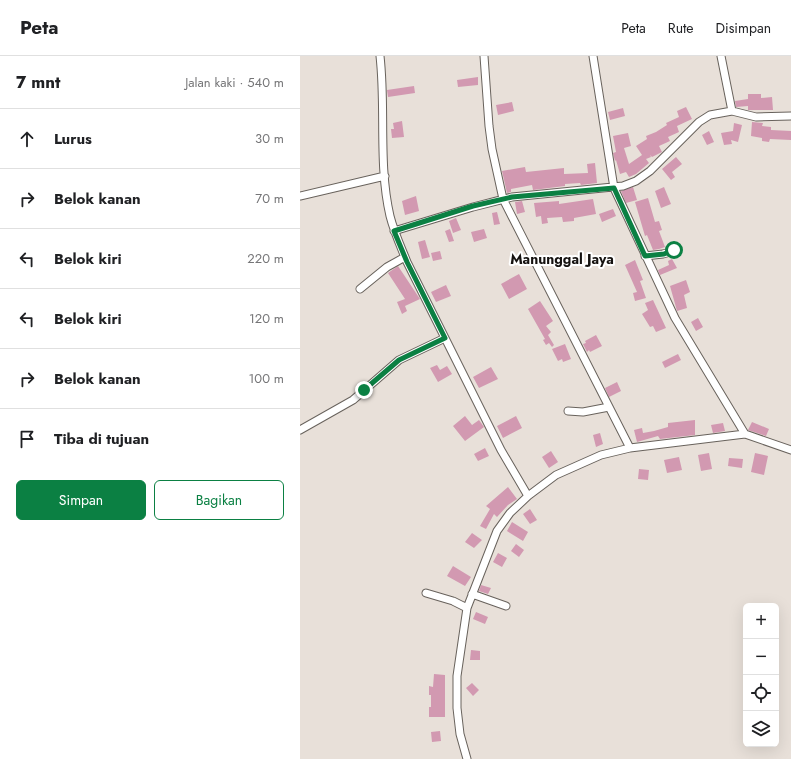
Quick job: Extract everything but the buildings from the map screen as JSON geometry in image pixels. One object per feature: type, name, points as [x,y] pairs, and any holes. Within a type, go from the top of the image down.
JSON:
[{"type":"street","points":[[380,56],[384,176],[394,231],[405,257],[501,450],[528,496]]},
{"type":"street","points":[[484,56],[490,137],[503,199],[630,448]]},
{"type":"street","points":[[593,56],[614,188],[675,318],[745,434]]},
{"type":"street","points":[[721,56],[732,111]]},
{"type":"street","points":[[394,231],[473,206],[503,199],[548,193],[614,188],[636,181],[650,171],[699,122],[710,115],[732,111],[756,117],[791,116]]},
{"type":"street","points":[[300,196],[384,176]]},
{"type":"street","points":[[645,256],[664,254],[674,250]]},
{"type":"street","points":[[360,289],[388,267],[405,257]]},
{"type":"street","points":[[300,430],[353,400],[399,360],[445,338]]},
{"type":"street","points":[[568,411],[583,412],[609,407]]},
{"type":"street","points":[[467,759],[459,730],[457,676],[467,608],[497,531],[510,513],[528,496],[556,476],[601,455],[630,448],[745,434],[791,450]]},
{"type":"street","points":[[426,593],[453,601],[467,608]]},
{"type":"street","points":[[472,594],[506,606]]},
{"type":"district","name":"Manunggal Jaya","points":[[562,259]]},
{"type":"route","points":[[364,390],[399,360],[421,348],[445,338],[407,262],[394,231],[473,206],[512,197],[614,188],[645,256],[664,254],[674,250]]}]
